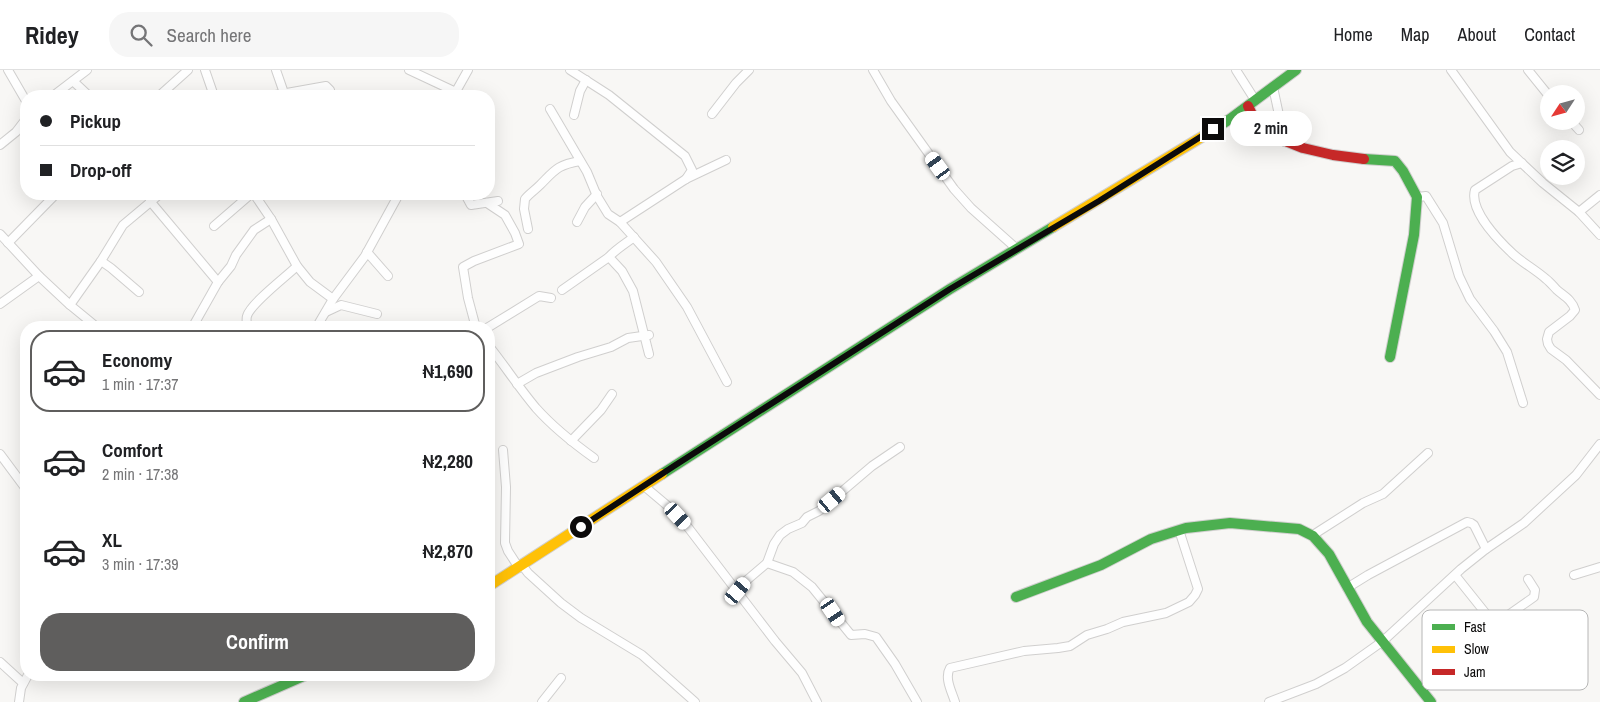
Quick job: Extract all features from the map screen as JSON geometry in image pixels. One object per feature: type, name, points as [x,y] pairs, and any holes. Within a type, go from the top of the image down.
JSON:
[{"type":"street","points":[[8,70],[20,91]]},
{"type":"street","points":[[166,90],[188,70]]},
{"type":"street","points":[[205,70],[212,90]]},
{"type":"street","points":[[276,70],[283,90]]},
{"type":"street","points":[[409,70],[446,90]]},
{"type":"street","points":[[456,90],[468,70]]},
{"type":"street","points":[[570,70],[610,94],[685,156],[692,170],[686,179]]},
{"type":"street","points":[[712,114],[748,70]]},
{"type":"street","points":[[874,70],[891,101],[954,189],[971,208],[1017,249]]},
{"type":"street","points":[[1236,70],[1252,103],[1260,130],[1286,143],[1308,150],[1350,158],[1395,161],[1403,171],[1417,197],[1414,235],[1390,357]]},
{"type":"street","points":[[495,582],[950,289],[1138,177],[1230,119],[1296,70]]},
{"type":"street","points":[[1451,70],[1515,157],[1578,212],[1600,235]]},
{"type":"street","points":[[1528,70],[1540,85]]},
{"type":"street","points":[[62,90],[85,71]]},
{"type":"street","points":[[574,115],[580,90],[586,80]]},
{"type":"street","points":[[73,82],[82,90]]},
{"type":"street","points":[[305,90],[326,86],[330,90]]},
{"type":"street","points":[[1273,87],[1279,115],[1278,131],[1286,143]]},
{"type":"street","points":[[550,109],[587,172],[608,214],[620,222],[656,262],[687,307],[727,382]]},
{"type":"street","points":[[0,145],[20,127]]},
{"type":"street","points":[[1512,166],[1515,157]]},
{"type":"street","points":[[620,222],[686,179],[726,160]]},
{"type":"street","points":[[528,229],[524,209],[525,199],[538,188],[551,171],[566,163],[580,161]]},
{"type":"street","points":[[1522,163],[1512,166],[1475,190],[1473,198],[1475,204],[1487,225],[1513,254],[1546,278],[1572,302],[1574,310],[1570,316],[1549,332],[1548,344],[1600,395]]},
{"type":"street","points":[[577,222],[585,207],[597,194]]},
{"type":"street","points":[[1578,212],[1600,195]]},
{"type":"street","points":[[1417,197],[1426,196],[1444,223],[1459,276],[1470,299],[1507,352],[1523,403]]},
{"type":"street","points":[[8,242],[50,200]]},
{"type":"street","points":[[214,226],[246,200]]},
{"type":"street","points":[[257,200],[271,219],[297,266],[310,282],[333,299]]},
{"type":"street","points":[[320,321],[333,299],[367,252],[396,200]]},
{"type":"street","points":[[468,200],[471,205],[498,201]]},
{"type":"street","points":[[70,305],[123,225],[150,201],[218,282]]},
{"type":"street","points":[[474,321],[463,267],[519,244],[506,215],[487,203]]},
{"type":"street","points":[[196,321],[218,282],[231,266],[254,230],[271,219]]},
{"type":"street","points":[[0,234],[39,276],[89,321]]},
{"type":"street","points":[[562,290],[610,257],[615,250],[624,246],[634,237]]},
{"type":"street","points":[[367,252],[388,276]]},
{"type":"street","points":[[610,257],[622,271],[633,291],[646,335],[649,354]]},
{"type":"street","points":[[100,262],[139,292]]},
{"type":"street","points":[[248,321],[248,315],[255,305],[280,279],[297,266]]},
{"type":"street","points":[[0,304],[39,276]]},
{"type":"street","points":[[495,323],[539,296],[551,298]]},
{"type":"street","points":[[326,312],[341,305],[377,314]]},
{"type":"street","points":[[517,384],[536,373],[611,347],[628,338],[646,335]]},
{"type":"street","points":[[495,354],[535,407],[557,430],[594,458]]},
{"type":"street","points":[[571,441],[601,410],[612,394]]},
{"type":"street","points":[[1269,702],[1316,684],[1338,672],[1383,641],[1486,549],[1524,523],[1576,475],[1600,444]]},
{"type":"street","points":[[738,591],[747,580],[767,563],[774,544],[780,535],[819,511],[872,466],[900,448]]},
{"type":"street","points":[[503,450],[506,488],[505,543],[508,552],[520,567],[561,604],[642,655],[695,702]]},
{"type":"street","points":[[1313,535],[1363,503],[1383,494],[1428,452]]},
{"type":"street","points":[[0,454],[20,481]]},
{"type":"street","points":[[644,486],[669,506],[687,526],[775,641],[802,673],[817,702]]},
{"type":"street","points":[[1347,588],[1467,522],[1474,526],[1486,549]]},
{"type":"street","points":[[1016,596],[1070,578],[1158,536],[1179,530],[1212,524],[1243,523],[1300,528],[1313,535],[1330,555],[1367,622],[1431,702]]},
{"type":"street","points":[[955,702],[948,680],[950,668],[1024,651],[1070,646],[1087,635],[1123,622],[1166,613],[1189,602],[1198,588],[1179,530]]},
{"type":"street","points":[[767,563],[793,572],[812,587],[851,635],[865,634],[876,637],[895,664],[917,702]]},
{"type":"street","points":[[1574,575],[1600,567]]},
{"type":"street","points":[[1455,575],[1483,610]]},
{"type":"street","points":[[1515,610],[1534,597],[1535,590],[1528,578]]},
{"type":"street","points":[[0,662],[20,680]]},
{"type":"street","points":[[542,702],[561,678]]},
{"type":"street","points":[[244,702],[293,681]]},
{"type":"street","points":[[19,702],[23,683]]},
{"type":"traffic: fast","points":[[1205,135],[1230,119],[1296,70]]},
{"type":"traffic: fast","points":[[1364,159],[1395,161],[1403,171],[1417,197],[1414,235],[1390,357]]},
{"type":"traffic: fast","points":[[662,474],[950,289],[1053,227]]},
{"type":"traffic: fast","points":[[1016,597],[1101,565],[1151,539],[1186,528],[1230,523],[1299,529],[1313,536],[1329,554],[1367,622],[1431,702]]},
{"type":"traffic: fast","points":[[244,702],[292,681]]},
{"type":"traffic: slow","points":[[1053,227],[1205,135]]},
{"type":"traffic: slow","points":[[495,582],[662,474]]},
{"type":"traffic: jam","points":[[1248,106],[1259,129],[1265,133],[1303,148],[1333,155],[1364,159]]},
{"type":"route","points":[[581,527],[950,289],[1099,201],[1213,129]]}]
